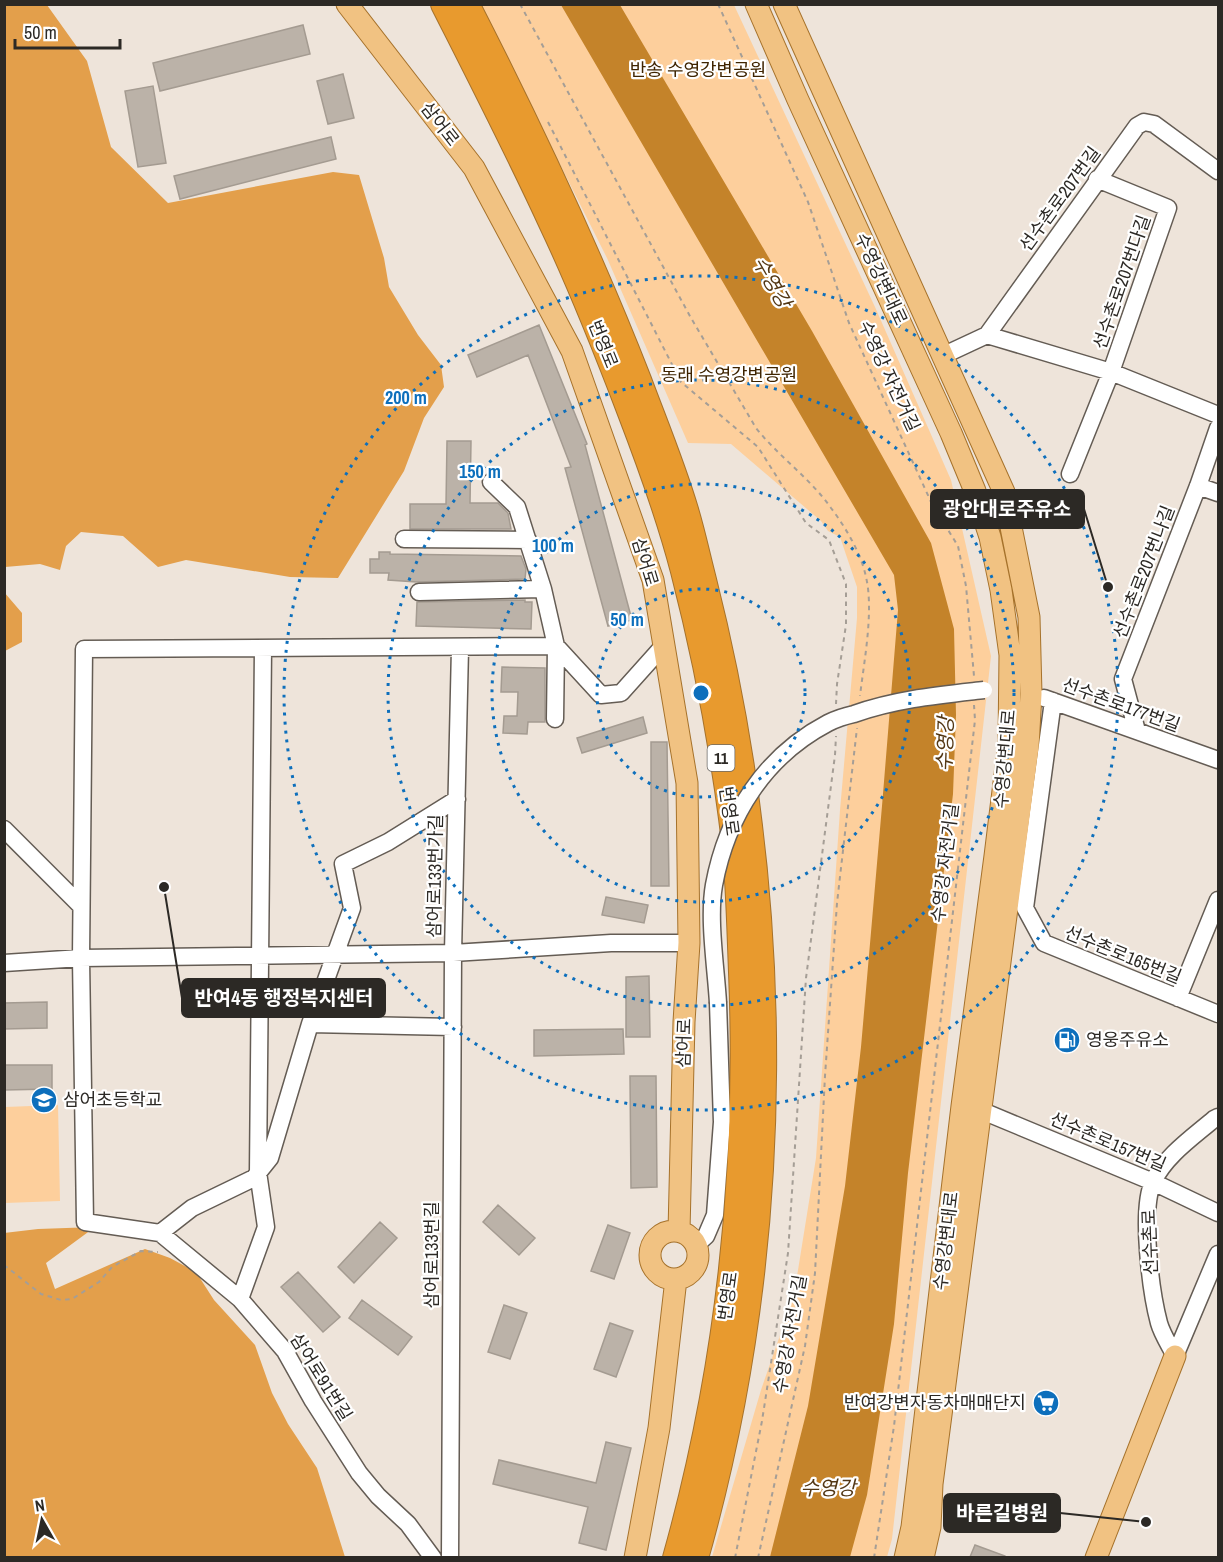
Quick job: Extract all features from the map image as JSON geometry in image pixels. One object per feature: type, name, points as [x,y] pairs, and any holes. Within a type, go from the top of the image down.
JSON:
[{"type":"highway","name":"번영로","points":[[443,4],[553,226],[605,347],[647,457],[683,569],[711,696],[732,821],[739,916],[743,1024],[743,1123],[736,1240],[721,1354],[697,1469],[675,1557]]},
{"type":"highway","name":"번영로","points":[[467,4],[578,232],[614,315],[651,412],[686,509],[721,648],[738,741],[755,862],[762,988],[763,1129],[756,1241],[737,1384],[708,1516],[696,1557]]},
{"type":"main road","name":"삼어로","points":[[347,4],[474,168],[572,351],[653,580],[687,783],[689,943],[684,1022],[679,1231]]},
{"type":"main road","name":"수영강변대로","points":[[756,4],[951,433],[975,491],[990,537],[1001,590],[1010,656],[1009,742],[996,856],[960,1117],[912,1527],[905,1557]]},
{"type":"main road","name":"수영강변대로","points":[[784,4],[1004,492],[1029,617],[1031,694],[1028,747],[932,1484],[930,1527],[923,1557]]},
{"type":"main road","points":[[679,1231],[686,1233],[696,1245],[698,1252],[695,1267],[690,1273],[676,1279],[660,1275],[654,1269],[650,1253],[652,1245],[664,1233],[679,1231]]},
{"type":"main road","points":[[635,1557],[659,1428],[676,1279]]},
{"type":"main road","points":[[1096,1557],[1175,1356]]},
{"type":"street","name":"선수촌로207번길","points":[[942,356],[987,335],[1137,126],[1144,122],[1154,124],[1218,171]]},
{"type":"street","name":"선수촌로207번다길","points":[[1070,474],[1111,372],[1168,208],[1097,179]]},
{"type":"street","name":"선수촌로207번다길","points":[[987,335],[1111,372]]},
{"type":"street","points":[[1111,372],[1218,415]]},
{"type":"street","name":"선수촌로207번나길","points":[[1137,731],[1123,680],[1218,428]]},
{"type":"street","points":[[491,482],[517,507],[543,589],[556,646],[555,719]]},
{"type":"street","points":[[1198,486],[1218,493]]},
{"type":"street","points":[[404,540],[528,540]]},
{"type":"street","points":[[419,592],[543,589]]},
{"type":"street","points":[[336,954],[310,1024],[270,1158],[254,1178],[192,1208],[160,1233],[85,1222],[81,958],[84,649],[556,646],[601,695],[621,693],[664,645]]},
{"type":"street","points":[[240,1299],[266,1227],[258,1172],[263,648]]},
{"type":"street","name":"삼어로133번가길","points":[[453,953],[460,648]]},
{"type":"street","points":[[696,1245],[706,1236],[715,1215],[722,1122],[713,921],[714,886],[724,845],[740,806],[767,769],[800,741],[829,722],[882,705],[979,694],[1010,686]]},
{"type":"street","name":"선수촌로177번길","points":[[1010,686],[1218,760]]},
{"type":"street","name":"선수촌로165번길","points":[[1053,701],[1025,908],[1044,943],[1218,1014]]},
{"type":"street","name":"삼어로133번가길","points":[[336,954],[352,908],[343,864],[388,842],[457,799]]},
{"type":"street","points":[[4,828],[81,906]]},
{"type":"street","points":[[1178,998],[1218,900]]},
{"type":"street","points":[[4,963],[81,958],[453,953],[611,943],[689,943]]},
{"type":"street","name":"삼어로133번길","points":[[450,1557],[453,953]]},
{"type":"street","points":[[310,1024],[453,1027]]},
{"type":"street","name":"선수촌로157번길","points":[[980,1110],[1153,1182],[1218,1213]]},
{"type":"street","name":"선수촌로","points":[[1175,1356],[1160,1325],[1151,1281],[1147,1205],[1153,1182],[1166,1162],[1218,1117]]},
{"type":"street","name":"삼어로91번길","points":[[160,1233],[240,1299],[285,1351],[313,1401],[359,1473],[378,1496],[408,1524],[434,1557]]},
{"type":"street","points":[[1175,1356],[1218,1254]]},
{"type":"path","points":[[520,4],[691,318],[756,428],[767,443],[804,478],[831,508],[860,557],[867,579],[869,605],[860,705]]},
{"type":"path","name":"수영강 자전거길","points":[[718,4],[808,202],[849,323],[932,504],[958,546],[966,586],[974,675]]},
{"type":"path","name":"수영강 자전거길","points":[[874,1557],[894,1426],[979,694]]},
{"type":"path","name":"수영강 자전거길","points":[[758,1557],[805,1346],[815,1273],[825,1076],[836,926],[857,728]]},
{"type":"path","points":[[4,1265],[41,1294],[61,1300],[72,1299],[99,1282],[112,1267],[141,1251],[161,1252],[176,1246]]},
{"type":"green space","points":[[480,5],[734,5],[875,307],[951,480],[991,656],[892,1539],[887,1557],[712,1557],[761,1390],[794,1295],[816,1158],[840,810],[857,618],[857,587],[840,537],[828,531],[821,521],[731,444],[688,443],[607,258]]},
{"type":"green space","points":[[58,1105],[60,1201],[5,1203],[5,1107]]},
{"type":"shaded area","points":[[5,4],[47,5],[87,61],[111,147],[168,203],[333,172],[359,175],[384,258],[389,287],[418,335],[441,365],[444,387],[424,418],[404,471],[338,578],[290,577],[186,560],[158,567],[123,536],[81,532],[66,546],[60,570],[40,564],[5,567]]},
{"type":"shaded area","points":[[4,592],[22,613],[22,642],[5,651]]},
{"type":"shaded area","points":[[95,1227],[46,1263],[55,1289],[145,1249],[170,1258],[196,1272],[214,1300],[255,1345],[272,1393],[288,1424],[317,1468],[345,1557],[5,1557],[4,1233]]},
{"type":"water","name":"수영강","points":[[561,5],[620,5],[812,331],[931,543],[954,629],[956,715],[953,794],[908,1173],[894,1324],[867,1495],[850,1557],[770,1557],[808,1406],[845,1186],[861,1047],[898,610],[894,575]]},
{"type":"building","points":[[303,25],[310,54],[160,91],[153,63]]},
{"type":"building","points":[[343,74],[354,118],[328,124],[317,81]]},
{"type":"building","points":[[153,86],[166,163],[138,167],[125,91]]},
{"type":"building","points":[[331,137],[336,159],[180,199],[174,176]]},
{"type":"building","points":[[539,325],[587,444],[585,445],[632,620],[608,626],[565,468],[571,467],[528,355],[477,377],[468,355]]},
{"type":"building","points":[[447,441],[471,441],[470,503],[498,503],[508,513],[511,529],[410,529],[410,504],[446,504]]},
{"type":"building","points":[[379,552],[521,556],[526,569],[525,579],[417,582],[388,580],[389,573],[370,573],[370,559],[379,559]]},
{"type":"building","points":[[525,600],[525,602],[532,602],[531,629],[416,626],[417,602]]},
{"type":"building","points":[[502,667],[545,668],[545,722],[528,722],[527,734],[503,733],[504,716],[517,716],[518,692],[501,692]]},
{"type":"building","points":[[643,717],[647,733],[582,753],[577,738]]},
{"type":"building","points":[[651,742],[667,742],[669,886],[651,886]]},
{"type":"building","points":[[606,897],[648,905],[644,923],[602,915]]},
{"type":"building","points":[[649,976],[650,1037],[626,1037],[626,977]]},
{"type":"building","points":[[47,1002],[47,1028],[4,1029],[4,1003]]},
{"type":"building","points":[[623,1029],[624,1054],[534,1056],[534,1030]]},
{"type":"building","points":[[4,1065],[52,1065],[52,1089],[4,1090]]},
{"type":"building","points":[[630,1076],[656,1076],[657,1187],[631,1188]]},
{"type":"building","points":[[498,1205],[535,1238],[519,1255],[483,1222]]},
{"type":"building","points":[[380,1222],[397,1238],[354,1283],[338,1267]]},
{"type":"building","points":[[608,1225],[630,1233],[614,1279],[591,1271]]},
{"type":"building","points":[[298,1272],[340,1317],[323,1332],[281,1287]]},
{"type":"building","points":[[362,1300],[412,1337],[398,1355],[349,1318]]},
{"type":"building","points":[[504,1305],[527,1313],[510,1359],[488,1352]]},
{"type":"building","points":[[610,1323],[633,1331],[616,1377],[594,1369]]},
{"type":"building","points":[[606,1442],[631,1448],[606,1550],[579,1543],[588,1507],[493,1484],[499,1460],[596,1483]]},
{"type":"building","points":[[975,1545],[1005,1556],[1005,1557],[970,1557]]},
{"type":"place","name":"광안대로주유소","points":[[1108,587]]},
{"type":"place","name":"반여4동 행정복지센터","points":[[164,887]]},
{"type":"place","name":"영웅주유소","points":[[1067,1040]]},
{"type":"place","name":"삼어초등학교","points":[[44,1100]]},
{"type":"place","name":"반여강변자동차매매단지","points":[[1046,1403]]},
{"type":"place","name":"바른길병원","points":[[1146,1522]]},
{"type":"park label","name":"반송 수영강변공원","points":[[698,70]]},
{"type":"park label","name":"동래 수영강변공원","points":[[729,375]]}]
